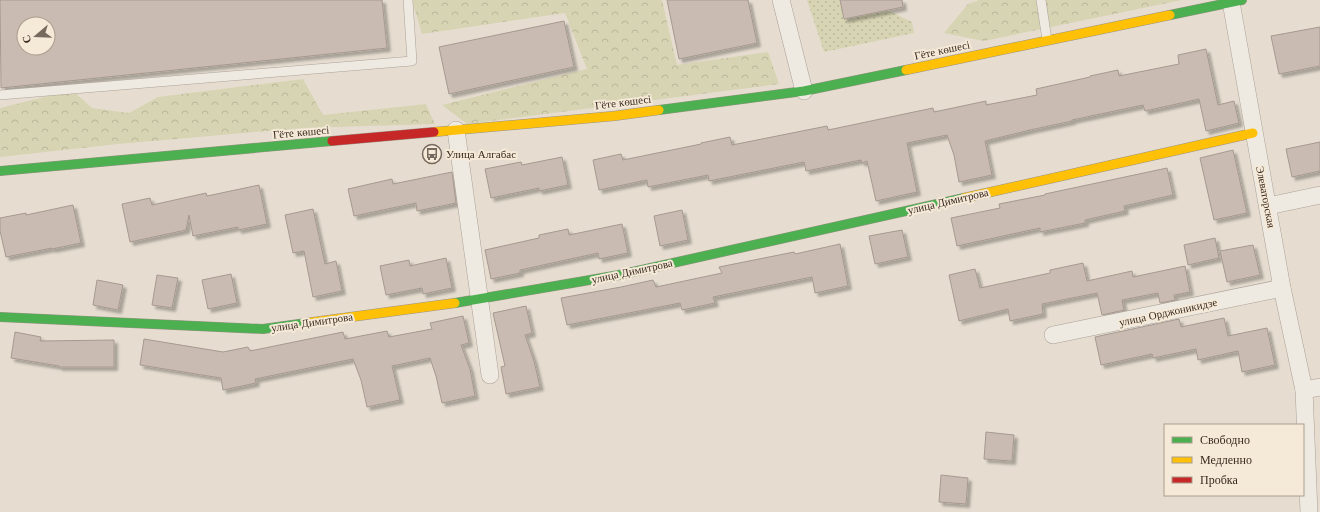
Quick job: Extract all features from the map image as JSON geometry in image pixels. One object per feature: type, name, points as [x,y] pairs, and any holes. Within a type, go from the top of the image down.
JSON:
[{"type":"street","points":[[781,0],[804,91]]},
{"type":"street","name":"Гёте көшесі","points":[[0,171],[614,116],[804,91],[1236,1]]},
{"type":"street","name":"Элеваторская","points":[[1236,1],[1253,133],[1268,206],[1282,288],[1312,388],[1309,512]]},
{"type":"street","points":[[456,130],[490,375]]},
{"type":"street","name":"улица Димитрова","points":[[0,317],[263,329],[480,299],[619,275],[1253,133]]},
{"type":"street","points":[[1268,206],[1320,195]]},
{"type":"street","name":"улица Орджоникидзе","points":[[1053,335],[1282,288]]},
{"type":"lane","points":[[0,95],[412,61],[408,0]]},
{"type":"lane","points":[[1041,0],[1047,40]]},
{"type":"green space","points":[[412,0],[662,0],[677,65],[768,52],[779,84],[467,124],[442,105],[587,69],[565,13],[422,34]]},
{"type":"green space","points":[[807,0],[840,0],[844,19],[887,10],[912,22],[914,33],[824,52]]},
{"type":"green space","points":[[979,0],[1182,0],[984,41],[944,33],[968,4]]},
{"type":"green space","points":[[303,79],[323,115],[426,104],[435,124],[303,128],[118,144],[0,157],[0,108],[72,90],[92,108],[129,113],[158,97]]},
{"type":"building","points":[[0,0],[382,0],[387,48],[1,88]]},
{"type":"building","points":[[667,0],[748,0],[757,43],[679,59]]},
{"type":"building","points":[[840,0],[902,0],[903,7],[844,19]]},
{"type":"building","points":[[564,21],[574,67],[449,94],[439,47]]},
{"type":"building","points":[[1320,27],[1320,66],[1279,74],[1271,36]]},
{"type":"building","points":[[1206,49],[1218,105],[1234,101],[1239,123],[1206,131],[1199,99],[1145,111],[1143,105],[985,141],[992,175],[959,182],[954,155],[947,135],[907,143],[917,192],[876,201],[867,161],[862,163],[861,160],[806,171],[804,162],[709,181],[708,175],[648,187],[647,180],[599,190],[593,160],[621,154],[623,160],[730,137],[732,145],[827,126],[828,130],[933,108],[934,112],[986,101],[986,105],[1037,95],[1036,89],[1118,70],[1119,76],[1179,64],[1178,55]]},
{"type":"building","points":[[1320,142],[1320,171],[1292,177],[1286,149]]},
{"type":"building","points":[[1233,150],[1247,213],[1214,220],[1200,158]]},
{"type":"building","points":[[562,157],[568,185],[539,191],[539,188],[491,198],[485,169],[521,162],[522,165]]},
{"type":"building","points":[[1167,168],[1173,195],[1124,206],[1125,211],[1085,220],[1085,223],[1040,232],[1040,228],[957,246],[951,218],[1000,208],[999,204]]},
{"type":"building","points":[[452,172],[456,203],[417,211],[416,203],[354,216],[348,189],[392,179],[393,184]]},
{"type":"building","points":[[259,185],[267,224],[238,230],[238,227],[193,236],[189,215],[186,230],[130,242],[122,204],[150,198],[152,205],[206,193],[207,196]]},
{"type":"building","points":[[73,205],[81,243],[6,257],[0,231],[0,218],[26,213],[26,215]]},
{"type":"building","points":[[313,209],[325,264],[336,261],[342,291],[313,297],[304,251],[293,253],[285,215]]},
{"type":"building","points":[[682,210],[688,240],[660,246],[654,216]]},
{"type":"building","points":[[622,224],[628,253],[599,259],[598,253],[520,270],[520,273],[491,279],[485,250],[539,238],[539,235],[568,229],[569,235]]},
{"type":"building","points":[[902,230],[908,257],[875,264],[869,236]]},
{"type":"building","points":[[1215,238],[1219,258],[1188,265],[1184,245]]},
{"type":"building","points":[[840,244],[848,286],[815,293],[812,277],[713,297],[715,303],[682,310],[680,303],[567,325],[561,298],[653,280],[656,287],[722,273],[719,267],[794,252],[795,254]]},
{"type":"building","points":[[1253,245],[1260,275],[1227,282],[1220,251]]},
{"type":"building","points":[[446,258],[452,288],[423,294],[422,288],[386,295],[380,266],[409,260],[410,266]]},
{"type":"building","points":[[1083,263],[1087,281],[1132,271],[1133,277],[1185,266],[1190,292],[1174,295],[1175,300],[1160,303],[1158,293],[1122,300],[1124,310],[1102,315],[1097,293],[1042,304],[1043,314],[1010,321],[1008,309],[959,321],[949,275],[975,269],[980,288],[1050,273],[1050,270]]},
{"type":"building","points":[[231,274],[237,303],[208,309],[202,280]]},
{"type":"building","points":[[157,275],[178,278],[172,308],[152,305]]},
{"type":"building","points":[[97,280],[123,285],[118,310],[93,305]]},
{"type":"building","points":[[526,306],[532,333],[525,335],[534,361],[540,387],[506,394],[501,367],[505,366],[493,313]]},
{"type":"building","points":[[463,316],[469,343],[461,345],[470,369],[475,396],[442,403],[430,358],[392,366],[400,400],[367,407],[361,380],[353,359],[255,379],[256,383],[223,390],[221,378],[140,365],[144,339],[223,352],[248,347],[250,351],[343,332],[345,339],[387,331],[389,337],[432,329],[430,323]]},
{"type":"building","points":[[1224,318],[1228,336],[1267,328],[1275,365],[1242,372],[1238,351],[1198,360],[1196,349],[1153,358],[1152,354],[1101,365],[1095,337],[1179,319],[1181,327]]},
{"type":"building","points":[[15,332],[41,337],[40,341],[114,340],[114,367],[59,367],[11,358]]},
{"type":"building","points":[[986,432],[1014,435],[1012,461],[984,459]]},
{"type":"building","points":[[941,475],[968,478],[966,504],[939,502]]},
{"type":"traffic: fast","points":[[1170,15],[1242,0]]},
{"type":"traffic: fast","points":[[659,110],[804,91],[906,70]]},
{"type":"traffic: fast","points":[[0,171],[332,141]]},
{"type":"traffic: fast","points":[[455,303],[619,275],[964,198]]},
{"type":"traffic: fast","points":[[0,317],[263,329],[306,323]]},
{"type":"traffic: slow","points":[[906,70],[1170,15]]},
{"type":"traffic: slow","points":[[434,132],[614,116],[659,110]]},
{"type":"traffic: slow","points":[[964,198],[1253,133]]},
{"type":"traffic: slow","points":[[306,323],[455,303]]},
{"type":"traffic: jam","points":[[332,141],[434,132]]},
{"type":"place","name":"Улица Алгабас","points":[[432,154]]}]
